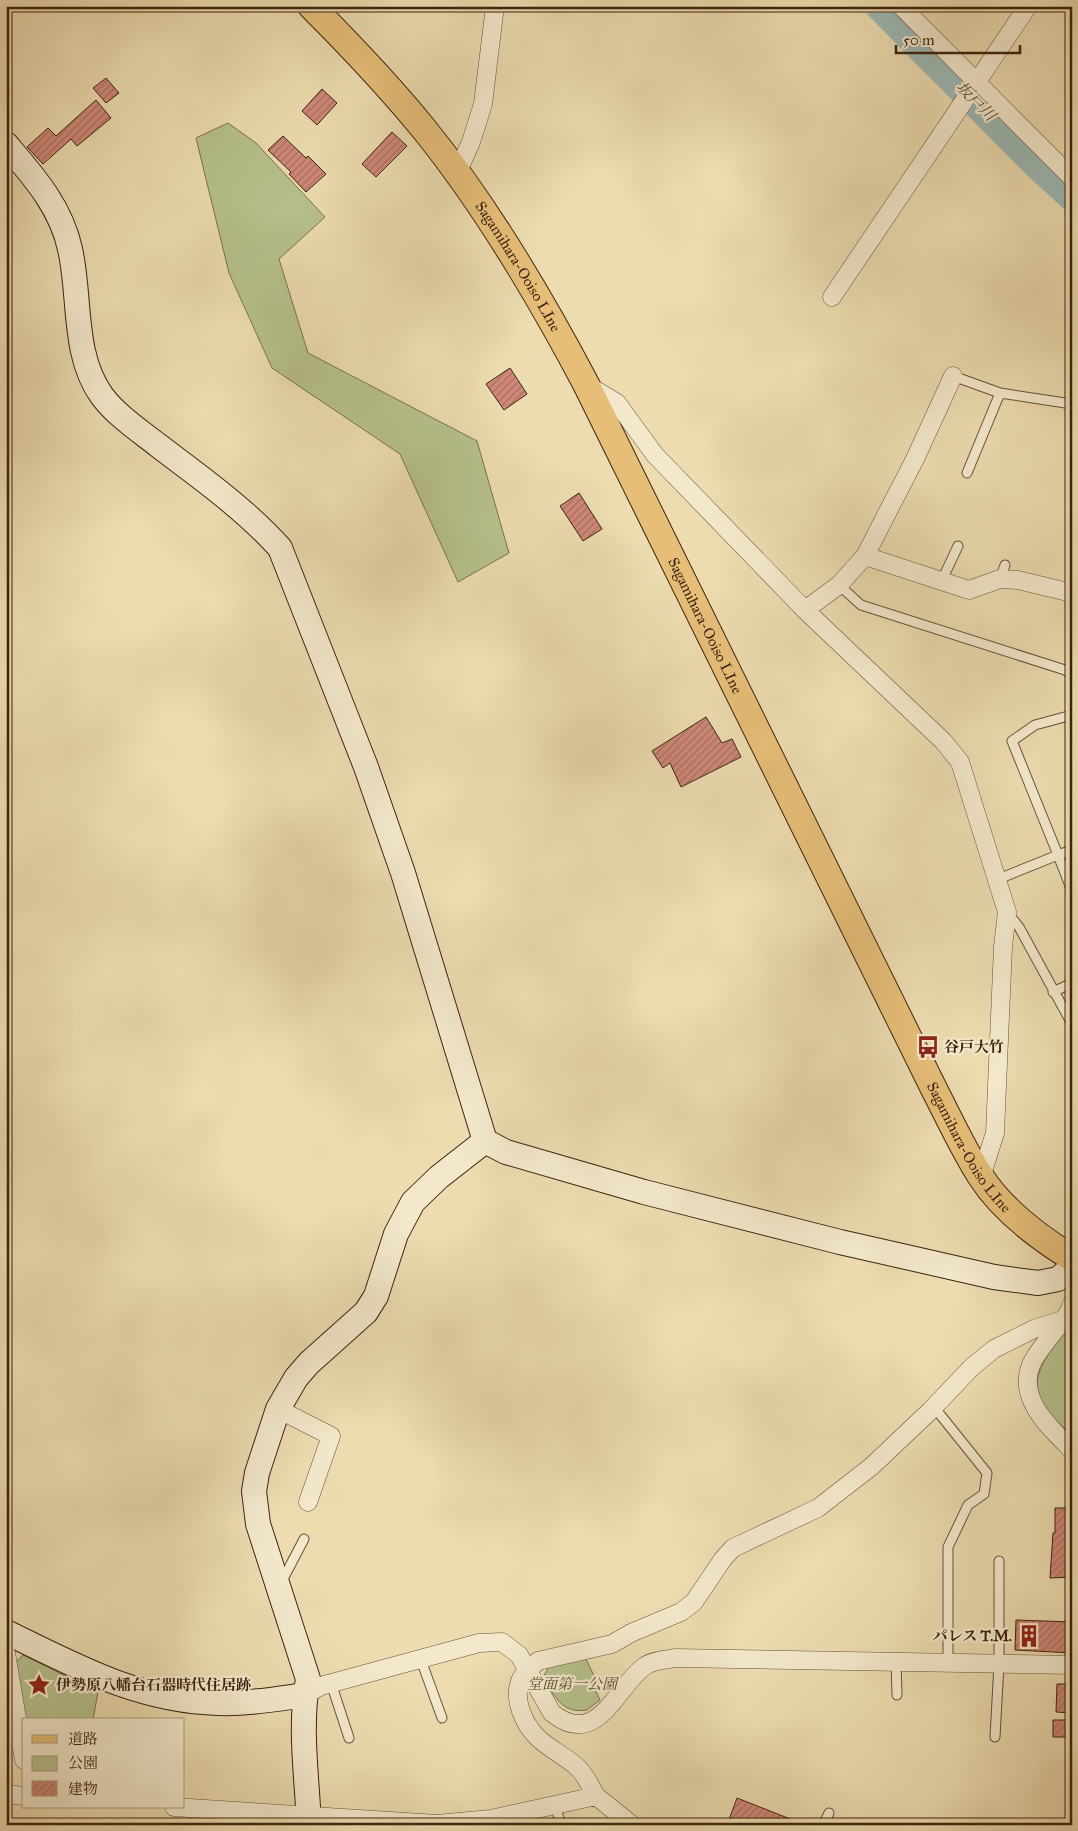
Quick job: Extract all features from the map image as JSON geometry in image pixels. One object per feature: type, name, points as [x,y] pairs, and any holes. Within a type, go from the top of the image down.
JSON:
[{"type":"main road","name":"Sagamihara-Ooiso LIne","points":[[311,6],[394,94],[457,173],[524,274],[586,384],[934,1089],[981,1177],[996,1197],[1026,1225],[1072,1258]]},
{"type":"street","points":[[457,173],[471,142],[483,104],[495,6]]},
{"type":"street","points":[[901,6],[1072,178]]},
{"type":"street","points":[[832,298],[1028,6]]},
{"type":"street","points":[[9,152],[40,183],[60,218],[70,248],[78,289],[82,346],[90,373],[102,396],[124,418],[255,521],[280,548],[366,767],[403,873],[485,1141],[506,1152],[635,1189],[832,1240],[994,1277],[1038,1283],[1067,1281]]},
{"type":"street","points":[[805,610],[839,585],[865,556],[915,459],[953,376]]},
{"type":"street","points":[[586,384],[617,403],[655,456],[805,610],[943,741],[960,762],[1007,912],[1003,947],[995,1133],[981,1177]]},
{"type":"street","points":[[865,556],[969,590],[1003,572],[1018,580],[1072,593]]},
{"type":"street","points":[[309,1820],[305,1695],[308,1679],[258,1524],[254,1490],[257,1473],[285,1394],[309,1363],[366,1312],[376,1296],[396,1234],[413,1202],[439,1177],[485,1141]]},
{"type":"street","points":[[1072,1303],[1064,1320],[1032,1362],[1027,1381],[1030,1399],[1048,1426],[1072,1450]]},
{"type":"street","points":[[632,1825],[596,1796],[578,1768],[538,1737],[527,1725],[520,1710],[519,1692],[520,1680],[529,1669],[538,1661],[612,1644],[631,1633],[681,1612],[694,1602],[723,1559],[733,1548],[818,1508],[872,1466],[934,1408],[972,1367],[994,1349],[1036,1328],[1064,1320]]},
{"type":"street","points":[[278,1410],[331,1436],[315,1493]]},
{"type":"street","points":[[6,1632],[100,1678],[146,1693],[218,1703],[305,1695],[331,1683],[479,1643],[502,1642],[519,1655],[529,1669],[535,1685],[552,1713],[559,1719],[578,1724],[587,1723],[607,1709],[644,1666],[675,1658],[1072,1665]]},
{"type":"street","points":[[6,1653],[22,1748]]},
{"type":"street","points":[[6,1794],[22,1796]]},
{"type":"street","points":[[184,1808],[309,1820],[437,1824],[491,1819],[596,1796]]},
{"type":"lane","points":[[953,376],[1000,393],[1072,404]]},
{"type":"lane","points":[[967,474],[1000,393]]},
{"type":"lane","points":[[942,580],[958,546]]},
{"type":"lane","points":[[839,585],[861,605],[1065,670],[1072,675]]},
{"type":"lane","points":[[1072,715],[1035,725],[1012,740],[1072,891]]},
{"type":"lane","points":[[996,880],[1072,850]]},
{"type":"lane","points":[[1007,912],[1019,927],[1072,1024]]},
{"type":"lane","points":[[1053,992],[1072,983]]},
{"type":"lane","points":[[934,1408],[987,1474],[984,1494],[968,1505],[948,1548],[948,1663]]},
{"type":"lane","points":[[278,1588],[304,1539]]},
{"type":"lane","points":[[996,1736],[999,1664],[999,1561]]},
{"type":"lane","points":[[421,1660],[442,1718]]},
{"type":"lane","points":[[896,1661],[897,1695]]},
{"type":"lane","points":[[331,1683],[349,1738]]},
{"type":"lane","points":[[556,1805],[561,1825]]},
{"type":"lane","points":[[823,1825],[829,1813]]},
{"type":"green space","points":[[228,123],[256,143],[325,217],[279,259],[308,353],[477,441],[509,553],[458,582],[400,454],[272,368],[229,273],[196,138]]},
{"type":"green space","points":[[1072,1324],[1072,1436],[1046,1410],[1037,1390],[1037,1379],[1040,1369],[1052,1349]]},
{"type":"green space","points":[[23,1655],[98,1692],[93,1718],[24,1718],[15,1663]]},
{"type":"green space","name":"堂面第一公園","points":[[585,1657],[597,1682],[593,1685],[600,1700],[587,1710],[578,1711],[560,1702],[543,1677],[550,1665]]},
{"type":"building","points":[[106,78],[119,93],[106,103],[93,88]]},
{"type":"building","points":[[322,89],[337,103],[317,125],[302,111]]},
{"type":"building","points":[[96,100],[111,118],[77,146],[71,139],[43,164],[27,147],[48,128],[56,136]]},
{"type":"building","points":[[392,132],[407,146],[376,177],[362,164]]},
{"type":"building","points":[[283,136],[306,158],[308,156],[326,174],[306,192],[289,174],[291,172],[268,150]]},
{"type":"building","points":[[510,368],[527,394],[504,410],[486,384]]},
{"type":"building","points":[[579,493],[602,529],[583,541],[560,506]]},
{"type":"building","points":[[706,717],[722,743],[732,739],[741,757],[681,787],[670,763],[663,768],[652,751]]},
{"type":"building","points":[[1055,1508],[1072,1508],[1072,1577],[1050,1578],[1053,1533],[1055,1533]]},
{"type":"building","points":[[1016,1620],[1072,1622],[1072,1653],[1015,1650]]},
{"type":"building","points":[[1057,1684],[1072,1684],[1072,1713],[1056,1712]]},
{"type":"building","points":[[1053,1720],[1067,1720],[1066,1737],[1053,1737]]},
{"type":"building","points":[[737,1798],[803,1824],[803,1825],[727,1825]]},
{"type":"waterway","name":"坂戸川","points":[[880,6],[1038,165],[1072,196]]},
{"type":"place","name":"谷戸大竹","points":[[928,1047]]},
{"type":"place","name":"パレス T.M.","points":[[1029,1636]]},
{"type":"place","name":"伊勢原八幡台石器時代住居跡","points":[[39,1685]]}]
